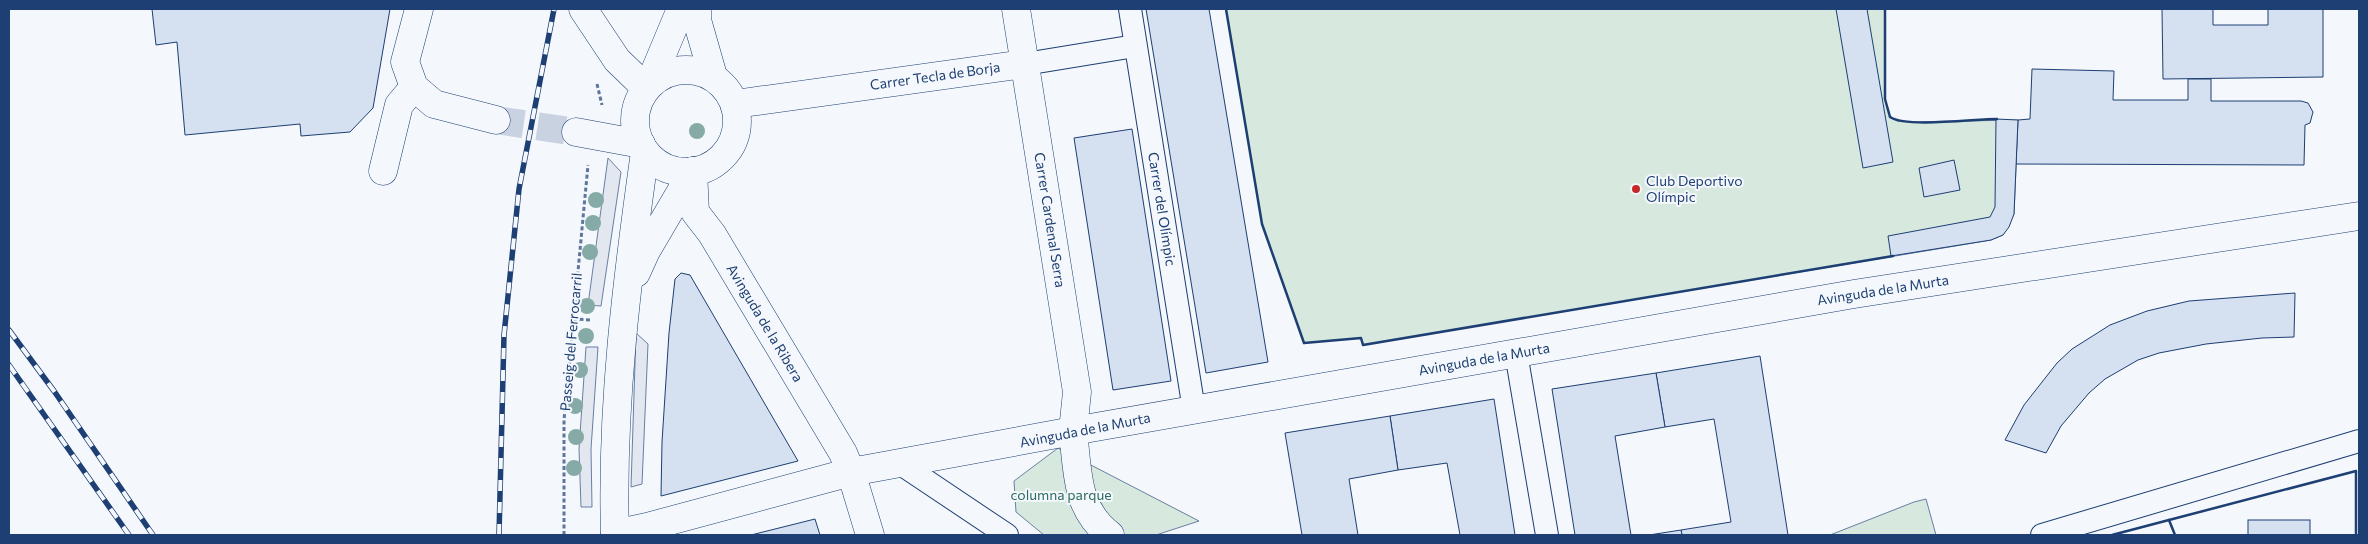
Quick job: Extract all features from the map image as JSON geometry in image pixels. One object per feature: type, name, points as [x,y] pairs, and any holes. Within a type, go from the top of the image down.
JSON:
[{"type":"street","points":[[419,9],[406,62],[414,87],[434,104],[496,120]]},
{"type":"street","points":[[583,9],[618,60],[648,86]]},
{"type":"street","points":[[648,86],[664,74],[680,69],[697,70],[713,76],[727,88],[735,104],[738,119],[736,134],[730,148],[720,159],[708,167],[693,172],[679,172],[654,162],[643,148],[636,130],[635,116],[638,101],[648,86],[681,9]]},
{"type":"street","points":[[698,9],[697,20],[713,76]]},
{"type":"street","name":"Carrer Cardenal Serra","points":[[1016,9],[1077,392],[1073,431]]},
{"type":"street","name":"Carrer del Olímpic","points":[[1130,9],[1194,410]]},
{"type":"street","name":"Carrer Tecla de Borja","points":[[735,104],[1025,64],[1135,46]]},
{"type":"street","points":[[383,171],[399,105],[414,87]]},
{"type":"street","points":[[576,132],[643,148]]},
{"type":"street","points":[[615,535],[615,433],[625,300],[643,148]]},
{"type":"street","points":[[625,300],[646,251],[693,172]]},
{"type":"street","name":"Avinguda de la Ribera","points":[[693,172],[695,212],[712,234],[843,453],[851,472],[870,535]]},
{"type":"street","name":"Avinguda de la Murta","points":[[615,535],[851,472],[898,462],[1854,294],[2359,216]]},
{"type":"street","points":[[1516,353],[1546,535]]},
{"type":"street","points":[[1073,431],[1084,504],[1098,526],[1110,535]]},
{"type":"street","points":[[2042,535],[2359,441]]},
{"type":"street","points":[[898,462],[1007,535]]},
{"type":"path","points":[[596,82],[603,109]]},
{"type":"path","name":"Passeig del Ferrocarril","points":[[564,535],[564,420],[589,160]]},
{"type":"path","points":[[573,319],[599,321]]},
{"type":"green space","name":"Club Deportivo Olímpic","points":[[1226,9],[1885,9],[1885,99],[1890,116],[1897,121],[1913,122],[2018,120],[2014,214],[2003,235],[1991,240],[1363,345],[1361,338],[1304,343],[1262,224]]},
{"type":"green space","name":"columna parque","points":[[1058,448],[1199,521],[1156,535],[1044,535],[1016,512],[1014,481]]},
{"type":"green space","points":[[1926,499],[1936,535],[1830,535],[1914,502]]},
{"type":"shaded area","points":[[608,158],[621,172],[601,306],[588,305]]},
{"type":"shaded area","points":[[636,333],[648,344],[642,484],[631,487]]},
{"type":"shaded area","points":[[586,347],[598,347],[591,449],[592,507],[581,507],[579,449]]},
{"type":"building","points":[[152,9],[390,9],[373,108],[350,132],[301,136],[300,124],[185,135],[177,42],[156,45]]},
{"type":"building","points":[[1146,9],[1209,9],[1268,362],[1206,373]]},
{"type":"building","points":[[1836,9],[1867,9],[1893,162],[1863,168]]},
{"type":"building","points":[[2162,9],[2213,9],[2213,25],[2268,25],[2268,9],[2323,9],[2323,77],[2163,79]]},
{"type":"building","points":[[2032,69],[2114,71],[2113,100],[2188,100],[2188,79],[2211,79],[2211,101],[2301,101],[2308,103],[2313,112],[2310,123],[2305,125],[2304,165],[2016,164],[2018,120],[2030,119]]},
{"type":"building","points":[[1996,119],[2018,120],[2014,214],[2009,227],[2003,235],[1991,240],[1891,256],[1888,236],[1990,217],[1995,207]]},
{"type":"building","points":[[1132,129],[1171,381],[1113,390],[1074,138]]},
{"type":"building","points":[[1954,160],[1960,190],[1924,197],[1919,168]]},
{"type":"building","points":[[681,273],[690,275],[798,461],[661,496],[662,442],[669,333],[675,279]]},
{"type":"building","points":[[2295,293],[2294,337],[2262,338],[2206,344],[2159,353],[2138,360],[2105,379],[2089,393],[2061,426],[2046,453],[2005,440],[2024,405],[2057,363],[2072,349],[2110,325],[2147,311],[2189,301]]},
{"type":"building","points":[[1760,356],[1788,535],[1682,535],[1681,530],[1731,522],[1714,419],[1665,427],[1656,373]]},
{"type":"building","points":[[1656,373],[1665,427],[1615,436],[1631,535],[1575,535],[1552,389]]},
{"type":"building","points":[[1494,399],[1515,535],[1460,535],[1447,463],[1398,470],[1390,416]]},
{"type":"building","points":[[1390,416],[1398,470],[1349,479],[1358,535],[1302,535],[1285,433]]},
{"type":"building","points":[[815,519],[820,535],[751,535]]},
{"type":"building","points":[[2248,520],[2310,520],[2310,535],[2248,535]]},
{"type":"building","points":[[1681,530],[1682,535],[1649,535]]},
{"type":"tunnel","points":[[496,120],[576,132]]},
{"type":"railway","points":[[499,535],[504,335],[519,189],[554,9]]},
{"type":"railway","points":[[9,330],[54,391],[153,535]]},
{"type":"railway","points":[[9,365],[129,535]]},
{"type":"wall","points":[[1226,9],[1262,224],[1304,343],[1361,338],[1363,345],[1893,256]]},
{"type":"wall","points":[[1885,9],[1885,99],[1890,117],[1911,122],[1997,119]]},
{"type":"wall","points":[[2175,535],[2169,520],[2356,471],[2356,535]]},
{"type":"wall","points":[[2112,535],[2169,520]]},
{"type":"place","name":"Club Deportivo Olímpic","points":[[1636,189]]}]
